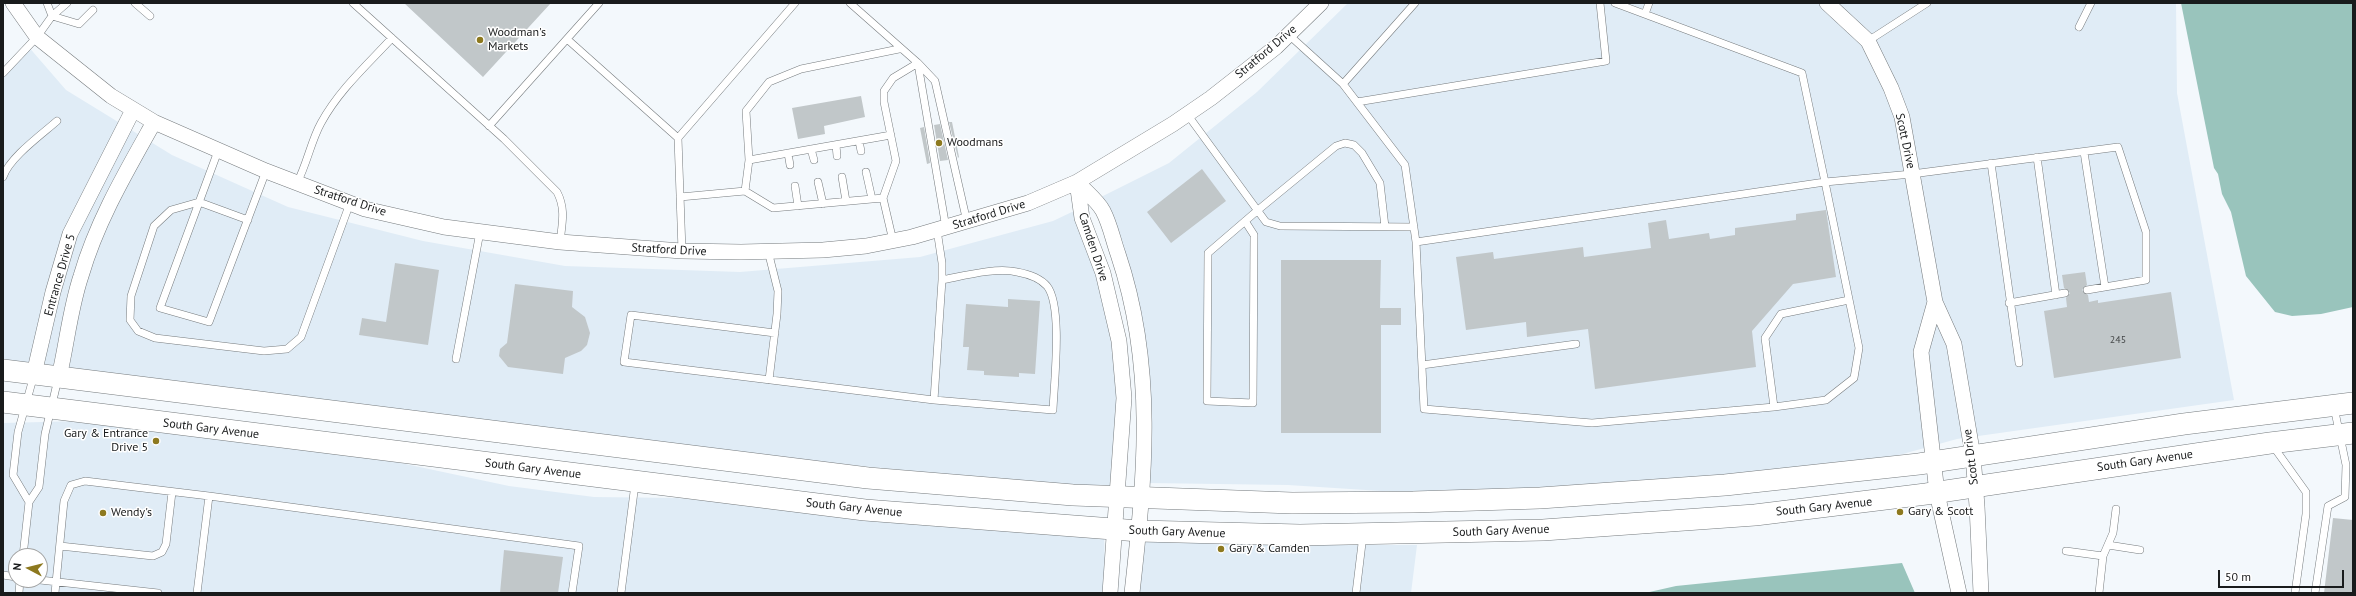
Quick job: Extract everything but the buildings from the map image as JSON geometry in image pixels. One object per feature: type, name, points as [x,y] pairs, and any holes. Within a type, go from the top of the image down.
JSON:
[{"type":"main road","points":[[3,370],[861,477],[991,490],[1142,499],[1357,503],[1540,498],[1725,485],[1933,462],[2184,424],[2343,404]]},
{"type":"main road","name":"South Gary Avenue","points":[[3,402],[865,510],[1139,531],[1363,534],[1543,530],[1668,522],[1846,505],[2270,443],[2346,434]]},
{"type":"street","name":"Stratford Drive","points":[[13,3],[37,37],[111,96],[133,110],[154,122],[218,151],[266,171],[365,208],[437,225],[560,242],[682,250],[768,251],[823,250],[893,241],[967,222],[1028,203],[1077,182],[1211,98],[1289,35],[1321,3]]},
{"type":"street","name":"Scott Drive","points":[[1827,3],[1868,41],[1891,88],[1902,117],[1935,302],[1954,344],[1973,456],[1981,593]]},
{"type":"street","name":"Entrance Drive 5","points":[[34,374],[53,292],[70,234],[133,110]]},
{"type":"street","name":"Entrance Drive 5","points":[[59,377],[69,316],[92,242],[120,181],[154,122]]},
{"type":"street","name":"Camden Drive","points":[[1077,182],[1082,218],[1103,273],[1119,341],[1124,398],[1110,593]]},
{"type":"street","name":"Camden Drive","points":[[1077,182],[1103,210],[1130,288],[1144,380],[1142,499],[1132,593]]},
{"type":"street","name":"Scott Drive","points":[[1935,302],[1921,352],[1936,493],[1959,593]]},
{"type":"lane","points":[[47,3],[52,16]]},
{"type":"lane","points":[[51,3],[52,16]]},
{"type":"lane","points":[[3,74],[37,37],[52,16],[67,3]]},
{"type":"lane","points":[[135,3],[150,16]]},
{"type":"lane","points":[[353,3],[489,126],[557,192],[563,202],[564,212],[560,242]]},
{"type":"lane","points":[[489,126],[599,3]]},
{"type":"lane","points":[[682,250],[678,138],[795,3]]},
{"type":"lane","points":[[850,3],[900,49],[918,63],[935,81],[967,222]]},
{"type":"lane","points":[[1343,84],[1415,3]]},
{"type":"lane","points":[[1357,102],[1606,61],[1600,3]]},
{"type":"lane","points":[[1289,35],[1343,84],[1405,165],[1416,242],[1424,409],[1592,423],[1774,407],[1826,400],[1854,378],[1859,348],[1802,73],[1615,3]]},
{"type":"lane","points":[[1645,14],[1649,3]]},
{"type":"lane","points":[[1868,41],[1927,3]]},
{"type":"lane","points":[[2079,27],[2091,3]]},
{"type":"lane","points":[[52,16],[79,24],[93,10]]},
{"type":"lane","points":[[297,183],[307,163],[320,124],[338,96],[392,38]]},
{"type":"lane","points":[[567,39],[678,138]]},
{"type":"lane","points":[[745,191],[748,160],[746,111],[769,82],[801,69],[900,49]]},
{"type":"lane","points":[[893,241],[884,198],[896,161],[884,91],[893,78],[918,63]]},
{"type":"lane","points":[[918,63],[942,229],[942,280],[934,400]]},
{"type":"lane","points":[[1187,114],[1266,222],[1280,226],[1414,227]]},
{"type":"lane","points":[[3,177],[5,169],[57,121]]},
{"type":"lane","points":[[748,160],[891,135]]},
{"type":"lane","points":[[859,141],[861,151]]},
{"type":"lane","points":[[1245,221],[1254,235],[1253,403],[1207,401],[1208,253],[1245,221],[1258,210],[1336,146],[1345,143],[1354,145],[1362,153],[1380,183],[1385,227]]},
{"type":"lane","points":[[836,145],[838,156]]},
{"type":"lane","points":[[1416,242],[1825,182],[1912,174],[2118,147],[2146,232],[2146,280],[2087,290]]},
{"type":"lane","points":[[811,149],[814,160]]},
{"type":"lane","points":[[218,151],[160,308],[209,322],[266,171]]},
{"type":"lane","points":[[2084,152],[2105,287]]},
{"type":"lane","points":[[788,154],[790,165]]},
{"type":"lane","points":[[2037,157],[2056,295]]},
{"type":"lane","points":[[1991,163],[2009,303],[2019,363]]},
{"type":"lane","points":[[866,172],[872,199]]},
{"type":"lane","points":[[842,177],[846,201]]},
{"type":"lane","points":[[818,182],[822,204]]},
{"type":"lane","points":[[795,186],[798,206]]},
{"type":"lane","points":[[680,197],[745,191],[773,208],[884,198]]},
{"type":"lane","points":[[248,220],[199,202],[171,210],[154,226],[131,296],[130,320],[138,331],[155,338],[264,352],[287,349],[301,337],[350,203]]},
{"type":"lane","points":[[456,358],[480,232]]},
{"type":"lane","points":[[768,251],[778,291],[775,333],[769,380]]},
{"type":"lane","points":[[775,333],[631,316],[624,362],[934,400],[1053,410],[1057,337],[1052,296],[1048,287],[1040,280],[1016,272],[971,274],[942,280]]},
{"type":"lane","points":[[2009,303],[2065,293]]},
{"type":"lane","points":[[1774,407],[1764,338],[1781,314],[1849,300]]},
{"type":"lane","points":[[1422,365],[1576,344]]},
{"type":"lane","name":"Entrance Drive 5","points":[[34,374],[17,439],[13,475],[30,502],[39,487],[45,434],[59,377]]},
{"type":"lane","points":[[2315,593],[2328,506],[2345,496],[2346,434],[2343,404]]},
{"type":"lane","points":[[2270,443],[2306,492],[2306,514],[2294,593]]},
{"type":"lane","points":[[55,593],[64,501],[71,485],[85,481],[579,546],[572,593]]},
{"type":"lane","points":[[621,593],[635,482]]},
{"type":"lane","points":[[60,546],[152,556],[162,552],[166,544],[172,492]]},
{"type":"lane","points":[[197,593],[208,496]]},
{"type":"lane","points":[[24,548],[30,502]]},
{"type":"lane","points":[[2099,593],[2103,556],[2113,533],[2116,509]]},
{"type":"lane","points":[[1356,593],[1363,534]]},
{"type":"lane","points":[[2108,545],[2140,550]]},
{"type":"lane","points":[[2066,551],[2103,556]]},
{"type":"lane","points":[[48,580],[158,593]]},
{"type":"shaded area","points":[[1348,3],[2176,3],[2177,93],[2234,400],[1957,439],[1899,455],[1801,468],[1704,477],[1514,489],[1412,493],[1288,485],[1147,483],[1150,382],[1099,198],[1169,163],[1257,92]]},
{"type":"shaded area","points":[[2181,3],[2353,3],[2353,307],[2321,314],[2292,316],[2275,312],[2246,276],[2231,212],[2222,194],[2218,174],[2214,168]]},
{"type":"shaded area","points":[[27,45],[66,90],[172,155],[288,207],[423,241],[565,266],[740,272],[920,257],[1053,221],[1074,211],[1098,272],[1114,340],[1120,403],[1112,488],[960,476],[735,453],[3,360],[3,68]]},
{"type":"shaded area","points":[[82,421],[396,462],[509,486],[594,497],[677,498],[1104,537],[1106,593],[3,593],[3,423]]},
{"type":"shaded area","points":[[1146,541],[1332,545],[1417,545],[1411,593],[1133,593]]},
{"type":"shaded area","points":[[1902,563],[1915,593],[1645,593],[1676,586]]},
{"type":"place","name":"Woodman's Markets","points":[[480,40]]},
{"type":"place","name":"Woodmans","points":[[939,143]]},
{"type":"place","name":"Gary & Entrance Drive 5","points":[[156,441]]},
{"type":"place","name":"Gary & Scott","points":[[1900,512]]},
{"type":"place","name":"Wendy's","points":[[103,513]]},
{"type":"place","name":"Gary & Camden","points":[[1221,549]]}]
